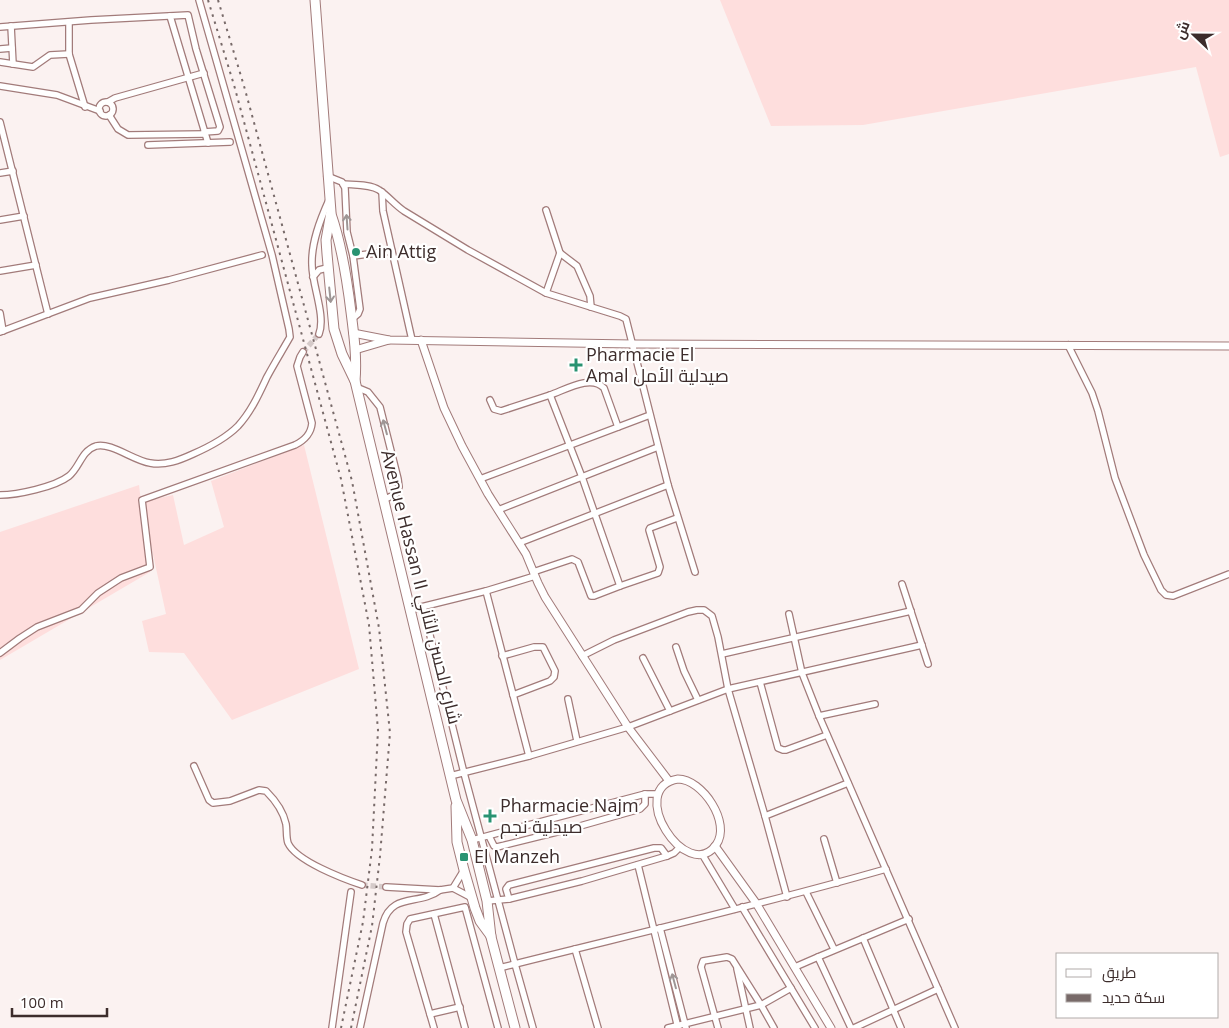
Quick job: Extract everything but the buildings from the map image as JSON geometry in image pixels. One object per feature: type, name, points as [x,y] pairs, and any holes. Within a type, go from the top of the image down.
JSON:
[{"type":"main road","name":"Avenue Hassan II شارع الحسن الثاني","points":[[315,0],[330,212],[326,240],[327,263],[336,337],[355,384],[456,800],[472,840],[487,901],[491,936],[515,1028]]},
{"type":"main road","name":"Avenue Hassan II شارع الحسن الثاني","points":[[330,212],[348,257],[355,350],[355,384]]},
{"type":"main road","points":[[327,263],[330,255],[336,254],[348,257]]},
{"type":"main road","points":[[336,337],[341,342],[346,342],[354,334]]},
{"type":"main road","name":"Avenue Hassan II شارع الحسن الثاني","points":[[456,800],[458,843],[464,870],[480,921],[491,936]]},
{"type":"main road","points":[[458,843],[464,839],[472,840]]},
{"type":"main road","points":[[472,898],[480,903],[487,901]]},
{"type":"street","points":[[0,495],[42,487],[64,480],[73,472],[88,450],[98,445],[117,450],[144,462],[156,464],[171,462],[205,449],[226,436],[242,420],[290,338],[272,255],[199,0]]},
{"type":"street","points":[[0,27],[188,15],[220,127],[218,131],[128,135],[118,129],[110,115]]},
{"type":"street","points":[[170,16],[208,143]]},
{"type":"street","points":[[69,22],[69,54],[85,106]]},
{"type":"street","points":[[12,26],[13,64]]},
{"type":"street","points":[[0,49],[12,48]]},
{"type":"street","points":[[0,62],[33,67],[50,55],[69,54]]},
{"type":"street","points":[[100,111],[101,104],[116,98],[204,73]]},
{"type":"street","points":[[0,86],[57,95],[100,111],[103,115],[110,115]]},
{"type":"street","points":[[108,102],[112,105],[113,109],[110,115]]},
{"type":"street","points":[[0,122],[48,314]]},
{"type":"street","points":[[148,145],[230,142]]},
{"type":"street","points":[[0,174],[13,171]]},
{"type":"street","points":[[327,176],[343,184],[372,187],[382,192],[404,211],[468,250],[546,293],[626,319],[668,485],[694,572]]},
{"type":"street","points":[[343,184],[348,257],[392,251]]},
{"type":"street","points":[[382,192],[383,211],[412,340]]},
{"type":"street","points":[[318,334],[321,324],[313,276],[312,254],[321,219],[329,200]]},
{"type":"street","points":[[546,210],[560,254],[577,266],[590,296],[590,307]]},
{"type":"street","points":[[0,220],[24,216]]},
{"type":"street","points":[[546,293],[560,254]]},
{"type":"street","points":[[0,313],[2,332],[101,295],[169,280],[262,255]]},
{"type":"street","points":[[313,276],[327,263]]},
{"type":"street","points":[[0,271],[36,264]]},
{"type":"street","points":[[354,334],[390,340],[633,344],[1229,346]]},
{"type":"street","points":[[355,350],[390,340]]},
{"type":"street","points":[[421,340],[444,408],[480,479],[529,559],[534,574],[556,615],[628,727],[669,781]]},
{"type":"street","points":[[1068,345],[1092,393],[1115,478],[1144,555],[1161,590],[1166,595],[1173,596],[1229,574]]},
{"type":"street","points":[[0,653],[37,627],[81,610],[98,592],[121,578],[150,567],[142,500],[290,447],[307,437],[312,430],[312,423],[297,366],[303,352]]},
{"type":"street","points":[[490,400],[494,409],[501,411],[586,382],[596,382],[604,388],[618,427]]},
{"type":"street","points":[[355,384],[368,392],[380,407],[398,479],[399,487],[396,494],[383,500]]},
{"type":"street","points":[[550,395],[595,512],[620,586]]},
{"type":"street","points":[[480,479],[650,415]]},
{"type":"street","points":[[498,510],[658,447]]},
{"type":"street","points":[[519,543],[668,485]]},
{"type":"street","points":[[409,610],[486,592],[572,559],[578,562],[591,596],[594,596],[658,573],[660,567],[649,530],[677,518]]},
{"type":"street","points":[[902,584],[928,664]]},
{"type":"street","points":[[486,592],[529,756]]},
{"type":"street","points":[[422,607],[464,774],[533,1028]]},
{"type":"street","points":[[582,656],[614,640],[697,610],[704,610],[712,616],[722,654],[728,689],[787,897]]},
{"type":"street","points":[[722,654],[911,611]]},
{"type":"street","points":[[789,614],[802,673],[819,716],[955,1028]]},
{"type":"street","points":[[450,776],[464,774],[628,727],[728,689],[922,645]]},
{"type":"street","points":[[502,656],[542,647],[555,671],[555,675],[550,681],[513,696]]},
{"type":"street","points":[[676,647],[684,671],[698,700]]},
{"type":"street","points":[[643,658],[670,711]]},
{"type":"street","points":[[760,682],[778,748],[786,750],[827,735]]},
{"type":"street","points":[[568,699],[577,741]]},
{"type":"street","points":[[819,716],[876,704]]},
{"type":"street","points":[[194,766],[212,803],[230,801],[259,790],[266,791],[282,812],[286,824],[287,840],[296,853],[335,876],[362,885]]},
{"type":"street","points":[[682,779],[690,782],[709,800],[716,813],[720,827],[716,846],[709,851],[702,854],[689,852],[672,840],[662,822],[657,803],[658,794],[662,786],[669,781],[682,779]]},
{"type":"street","points":[[765,816],[848,783]]},
{"type":"street","points":[[472,840],[569,816],[645,794],[658,794]]},
{"type":"street","points":[[488,836],[492,844],[498,847],[573,828],[640,808],[645,804],[645,794]]},
{"type":"street","points":[[569,816],[573,828]]},
{"type":"street","points":[[824,840],[837,883]]},
{"type":"street","points":[[716,846],[756,903],[831,1028]]},
{"type":"street","points":[[487,901],[509,899],[582,881],[666,856],[674,853],[680,847]]},
{"type":"street","points":[[509,899],[506,889],[509,885],[658,848],[663,850],[666,856]]},
{"type":"street","points":[[702,854],[735,908]]},
{"type":"street","points":[[638,865],[678,1027]]},
{"type":"street","points":[[579,868],[582,881]]},
{"type":"street","points":[[499,968],[735,908],[787,897],[886,869]]},
{"type":"street","points":[[453,888],[464,870]]},
{"type":"street","points":[[386,886],[440,890],[453,888],[472,898]]},
{"type":"street","points":[[360,1028],[383,923],[388,911],[396,904],[426,897],[440,890]]},
{"type":"street","points":[[332,1028],[351,892]]},
{"type":"street","points":[[806,892],[834,949]]},
{"type":"street","points":[[434,1028],[406,930],[410,919],[465,907],[498,1028]]},
{"type":"street","points":[[742,907],[815,1028]]},
{"type":"street","points":[[434,914],[466,1028]]},
{"type":"street","points":[[795,968],[834,949],[909,919]]},
{"type":"street","points":[[660,928],[686,1026]]},
{"type":"street","points":[[863,938],[901,1028]]},
{"type":"street","points":[[575,949],[598,1028]]},
{"type":"street","points":[[718,1028],[701,967],[703,961],[726,957],[732,959],[762,1005],[774,1028]]},
{"type":"street","points":[[818,957],[852,1028],[938,989]]},
{"type":"street","points":[[736,965],[750,1028]]},
{"type":"street","points":[[668,1028],[686,1026],[714,1016],[762,1005],[791,988]]},
{"type":"street","points":[[430,1014],[460,1007]]},
{"type":"shaded area","points":[[720,0],[1229,0],[1229,154],[1220,157],[1196,67],[863,125],[771,126]]},
{"type":"shaded area","points":[[304,445],[359,669],[232,720],[184,653],[149,652],[142,621],[166,614],[142,504],[150,572],[0,660],[0,532],[139,485],[141,502],[173,495],[184,545],[224,527],[211,481]]},
{"type":"tunnel","points":[[303,352],[319,334]]},
{"type":"tunnel","points":[[362,885],[386,887]]},
{"type":"railway","points":[[208,0],[234,85],[341,479],[369,625],[378,730],[372,849],[363,922],[341,1028]]},
{"type":"railway","points":[[218,0],[244,86],[352,481],[379,628],[390,733],[372,926],[351,1028]]},
{"type":"place","name":"Ain Attig","points":[[356,252]]},
{"type":"place","name":"Pharmacie El Amal صيدلية الأمل","points":[[576,365]]},
{"type":"place","name":"Pharmacie Najm صيدلية نجم","points":[[490,816]]},
{"type":"place","name":"El Manzeh","points":[[464,857]]}]
